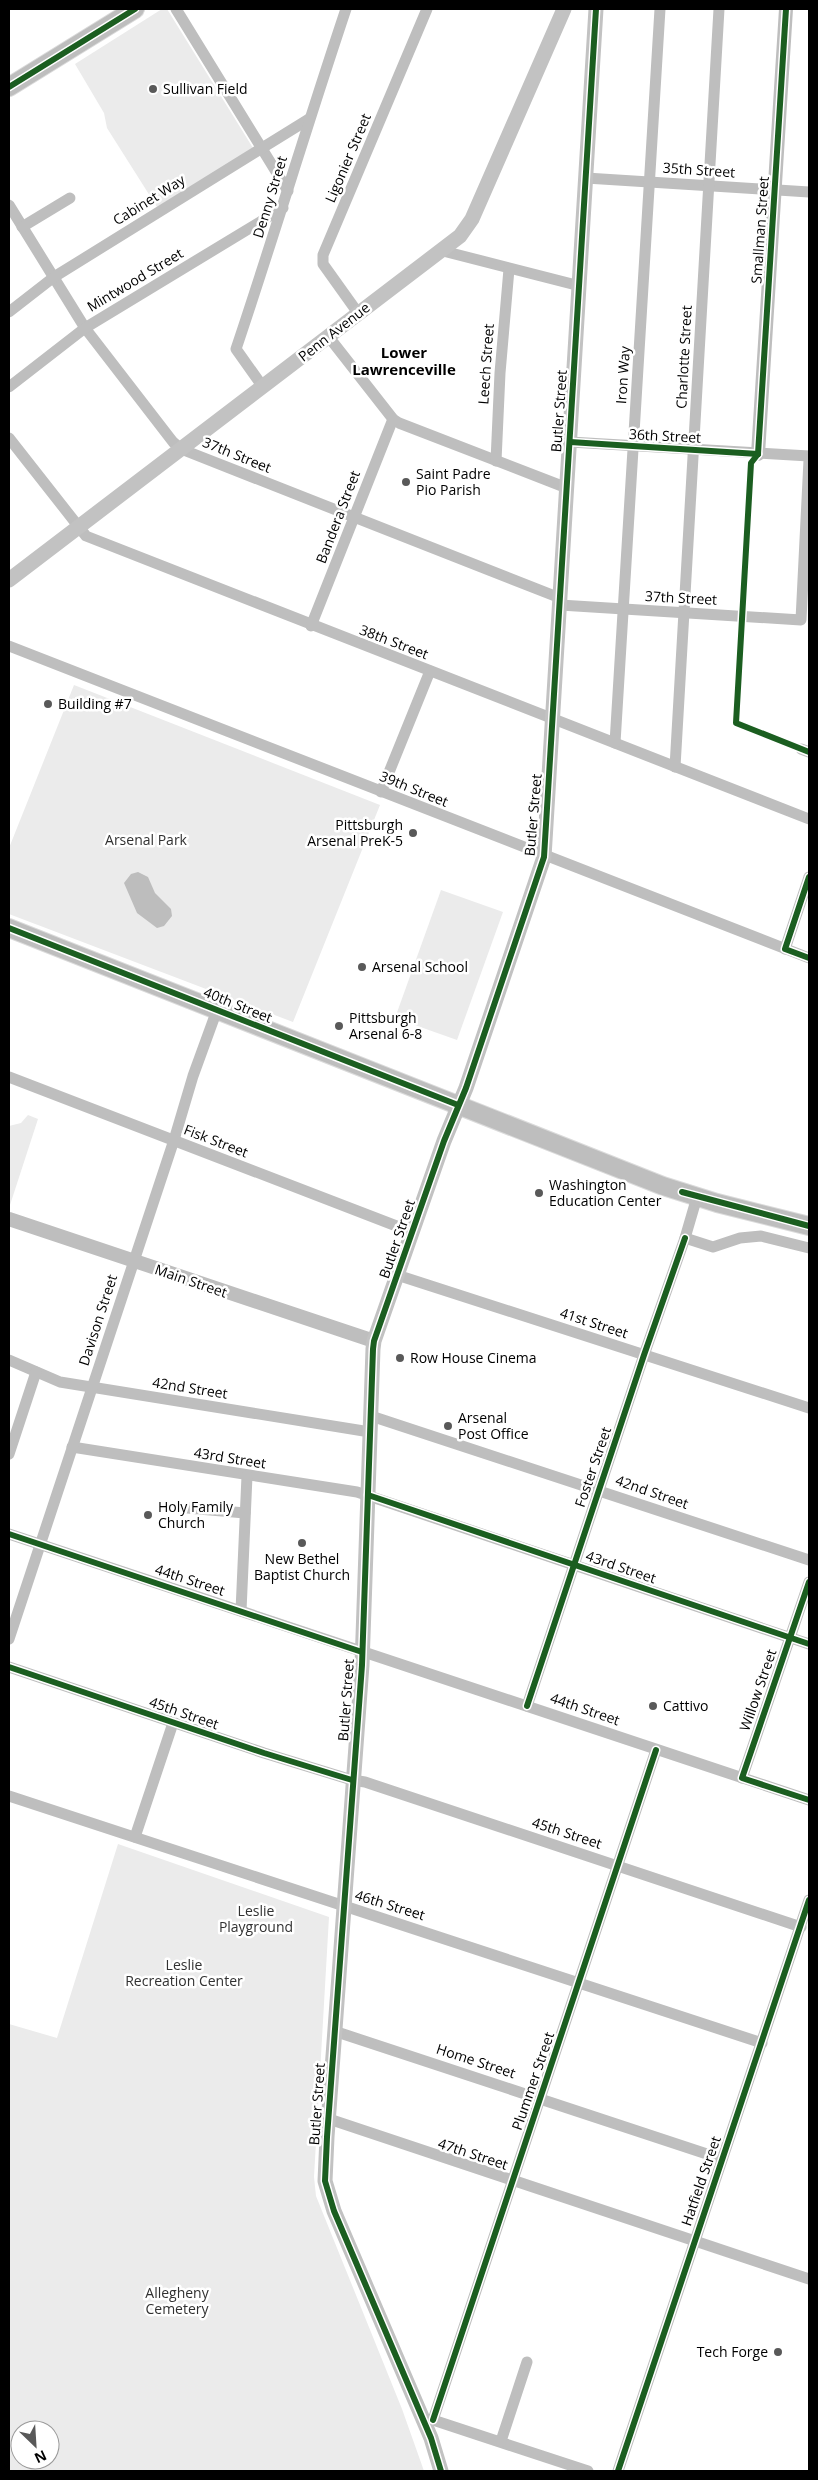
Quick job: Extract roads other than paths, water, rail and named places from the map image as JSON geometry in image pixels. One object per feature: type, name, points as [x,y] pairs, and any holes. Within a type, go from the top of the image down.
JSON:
[{"type":"main road","points":[[9,87],[135,9]]},
{"type":"main road","name":"Penn Avenue","points":[[9,580],[460,236],[472,219],[564,9]]},
{"type":"main road","name":"Butler Street","points":[[441,2471],[429,2421],[328,2196],[325,2181],[362,1652],[374,1341],[544,856],[596,9]]},
{"type":"main road","name":"40th Street","points":[[9,928],[689,1195],[809,1226]]},
{"type":"street","points":[[176,9],[288,191]]},
{"type":"street","name":"Denny Street","points":[[263,386],[236,349],[346,9]]},
{"type":"street","name":"Ligonier Street","points":[[358,313],[323,264],[324,255],[427,9]]},
{"type":"street","name":"Iron Way","points":[[615,743],[660,9]]},
{"type":"street","name":"Charlotte Street","points":[[675,766],[719,9]]},
{"type":"street","name":"Smallman Street","points":[[758,454],[786,9]]},
{"type":"street","name":"Cabinet Way","points":[[9,312],[54,277],[309,119]]},
{"type":"street","name":"35th Street","points":[[586,178],[809,192]]},
{"type":"street","points":[[22,227],[70,198]]},
{"type":"street","name":"37th Street","points":[[9,205],[85,328],[173,442],[181,449],[354,517],[560,602],[624,609],[801,620],[809,460]]},
{"type":"street","name":"Mintwood Street","points":[[9,387],[85,328],[283,208]]},
{"type":"street","points":[[442,251],[580,286]]},
{"type":"street","name":"Leech Street","points":[[496,461],[500,374],[509,269]]},
{"type":"street","points":[[328,336],[393,419],[399,423],[567,488]]},
{"type":"street","name":"Bandera Street","points":[[311,626],[393,419]]},
{"type":"street","name":"38th Street","points":[[9,438],[86,536],[311,626],[809,819]]},
{"type":"street","name":"36th Street","points":[[570,442],[634,448],[809,456]]},
{"type":"street","name":"39th Street","points":[[9,646],[809,958]]},
{"type":"street","points":[[381,792],[430,671]]},
{"type":"street","points":[[785,949],[809,877]]},
{"type":"street","name":"Davison Street","points":[[9,1639],[174,1140],[193,1076],[217,1010]]},
{"type":"street","name":"Fisk Street","points":[[9,1077],[412,1232]]},
{"type":"street","name":"Foster Street","points":[[527,1706],[598,1489],[685,1238],[689,1195]]},
{"type":"street","name":"Main Street","points":[[9,1219],[374,1341]]},
{"type":"street","points":[[685,1238],[714,1247],[740,1238],[761,1236],[809,1248]]},
{"type":"street","name":"41st Street","points":[[397,1275],[809,1408]]},
{"type":"street","name":"42nd Street","points":[[9,1360],[60,1382],[370,1432]]},
{"type":"street","points":[[9,1454],[36,1372]]},
{"type":"street","name":"42nd Street","points":[[371,1416],[598,1489],[809,1560]]},
{"type":"street","name":"43rd Street","points":[[72,1447],[357,1492],[809,1644]]},
{"type":"street","points":[[241,1611],[247,1476]]},
{"type":"street","points":[[187,1508],[245,1513]]},
{"type":"street","name":"44th Street","points":[[9,1534],[809,1800]]},
{"type":"street","name":"Willow Street","points":[[742,1778],[809,1582]]},
{"type":"street","name":"45th Street","points":[[9,1667],[173,1723],[352,1780],[365,1782],[801,1927]]},
{"type":"street","points":[[135,1837],[173,1723]]},
{"type":"street","name":"Plummer Street","points":[[429,2421],[540,2098],[656,1750]]},
{"type":"street","name":"46th Street","points":[[9,1796],[762,2043]]},
{"type":"street","name":"Hatfield Street","points":[[618,2471],[809,1900]]},
{"type":"street","name":"Home Street","points":[[334,2031],[722,2159]]},
{"type":"street","name":"47th Street","points":[[329,2119],[809,2279]]},
{"type":"street","points":[[501,2441],[527,2362]]},
{"type":"street","points":[[429,2421],[501,2441],[588,2471]]},
{"type":"place","name":"Sullivan Field","points":[[153,89]]},
{"type":"place","name":"Saint Padre Pio Parish","points":[[406,482]]},
{"type":"place","name":"Building #7","points":[[48,704]]},
{"type":"place","name":"Pittsburgh Arsenal PreK-5","points":[[413,833]]},
{"type":"place","name":"Arsenal School","points":[[362,967]]},
{"type":"place","name":"Pittsburgh Arsenal 6-8","points":[[339,1026]]},
{"type":"place","name":"Washington Education Center","points":[[539,1193]]},
{"type":"place","name":"Row House Cinema","points":[[400,1358]]},
{"type":"place","name":"Arsenal Post Office","points":[[448,1426]]},
{"type":"place","name":"Holy Family Church","points":[[148,1515]]},
{"type":"place","name":"New Bethel Baptist Church","points":[[302,1543]]},
{"type":"place","name":"Cattivo","points":[[653,1706]]},
{"type":"place","name":"Tech Forge","points":[[778,2352]]},
{"type":"district","name":"Lower Lawrenceville","points":[[404,362]]},
{"type":"park label","name":"Arsenal Park","points":[[146,840]]},
{"type":"park label","name":"Leslie Playground","points":[[256,1919]]},
{"type":"park label","name":"Leslie Recreation Center","points":[[184,1974]]},
{"type":"park label","name":"Allegheny Cemetery","points":[[177,2302]]}]
